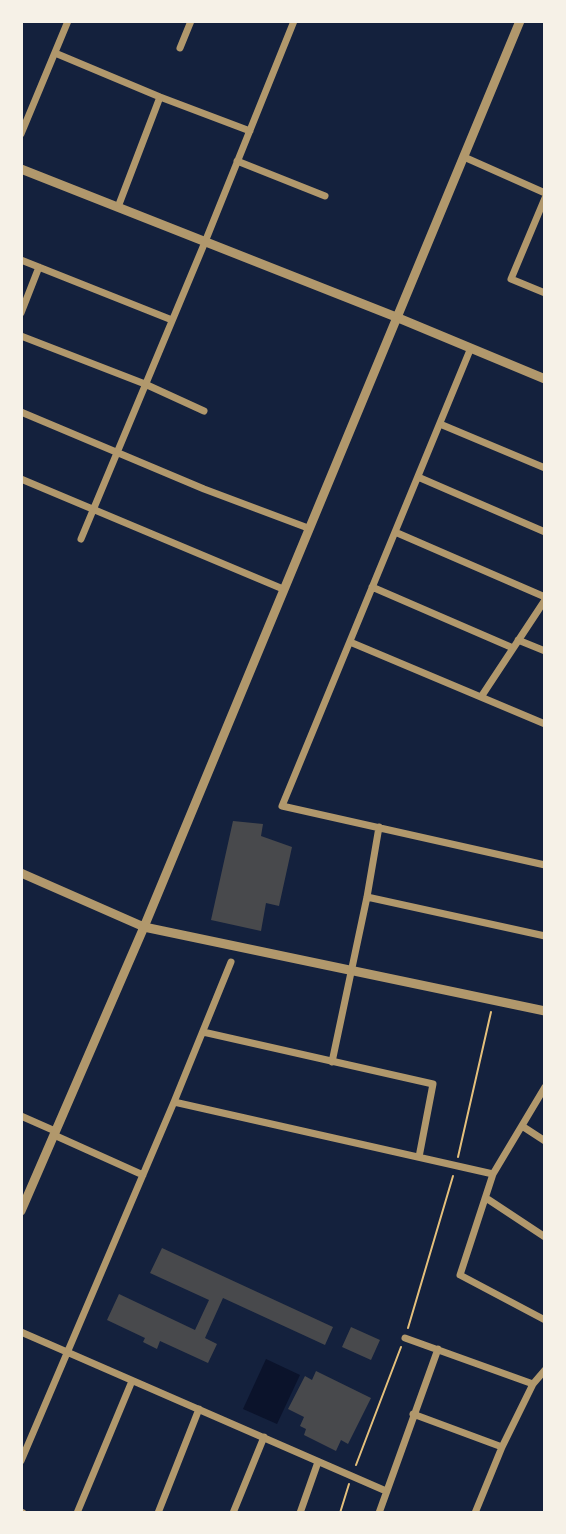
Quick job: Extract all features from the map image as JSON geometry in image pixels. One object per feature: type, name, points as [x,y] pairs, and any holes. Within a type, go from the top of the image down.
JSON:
[{"type":"street","points":[[21,134],[68,21]]},
{"type":"street","points":[[180,48],[191,21]]},
{"type":"street","points":[[81,540],[294,21]]},
{"type":"street","points":[[21,1211],[144,927],[520,21]]},
{"type":"street","points":[[55,53],[250,131]]},
{"type":"street","points":[[118,207],[160,97]]},
{"type":"street","points":[[464,157],[545,196],[511,279],[545,293]]},
{"type":"street","points":[[237,161],[325,196]]},
{"type":"street","points":[[21,169],[396,317],[545,379]]},
{"type":"street","points":[[21,260],[172,320]]},
{"type":"street","points":[[21,313],[39,267]]},
{"type":"street","points":[[21,335],[145,384],[204,411]]},
{"type":"street","points":[[470,350],[282,806],[545,865]]},
{"type":"street","points":[[21,412],[204,489],[308,528]]},
{"type":"street","points":[[440,424],[545,468]]},
{"type":"street","points":[[418,478],[545,532]]},
{"type":"street","points":[[21,479],[283,589]]},
{"type":"street","points":[[395,532],[545,598],[481,697]]},
{"type":"street","points":[[372,587],[513,648]]},
{"type":"street","points":[[519,640],[545,651]]},
{"type":"street","points":[[350,642],[545,724]]},
{"type":"street","points":[[332,1062],[379,827]]},
{"type":"street","points":[[21,873],[144,927],[545,1011]]},
{"type":"street","points":[[367,897],[545,936]]},
{"type":"street","points":[[21,1461],[231,962]]},
{"type":"street","points":[[203,1032],[433,1084],[419,1157]]},
{"type":"street","points":[[545,1087],[493,1174],[460,1275],[545,1320]]},
{"type":"street","points":[[174,1102],[493,1174]]},
{"type":"street","points":[[21,1116],[142,1175]]},
{"type":"street","points":[[522,1126],[545,1141]]},
{"type":"street","points":[[486,1198],[545,1237]]},
{"type":"street","points":[[21,1332],[386,1491]]},
{"type":"street","points":[[405,1338],[533,1384]]},
{"type":"street","points":[[379,1513],[438,1349]]},
{"type":"street","points":[[475,1513],[502,1447],[533,1384],[545,1370]]},
{"type":"street","points":[[77,1513],[132,1381]]},
{"type":"street","points":[[158,1513],[200,1409]]},
{"type":"street","points":[[413,1414],[502,1447]]},
{"type":"street","points":[[233,1513],[264,1437]]},
{"type":"street","points":[[300,1513],[318,1462]]},
{"type":"path","points":[[340,1513],[351,1477],[405,1338],[456,1166],[493,1000]]},
{"type":"water","points":[[266,1359],[300,1375],[277,1424],[243,1409]]},
{"type":"building","points":[[233,821],[263,824],[261,836],[292,847],[279,906],[266,903],[261,931],[211,920]]},
{"type":"building","points":[[162,1248],[333,1327],[325,1345],[223,1298],[205,1338],[217,1344],[208,1363],[160,1341],[157,1349],[143,1342],[145,1338],[107,1320],[119,1294],[195,1330],[209,1300],[150,1273]]},
{"type":"building","points":[[351,1327],[380,1340],[371,1360],[342,1347]]},
{"type":"building","points":[[316,1371],[371,1398],[348,1444],[341,1440],[336,1451],[304,1435],[306,1429],[300,1426],[304,1417],[288,1409],[305,1376],[312,1380]]}]
